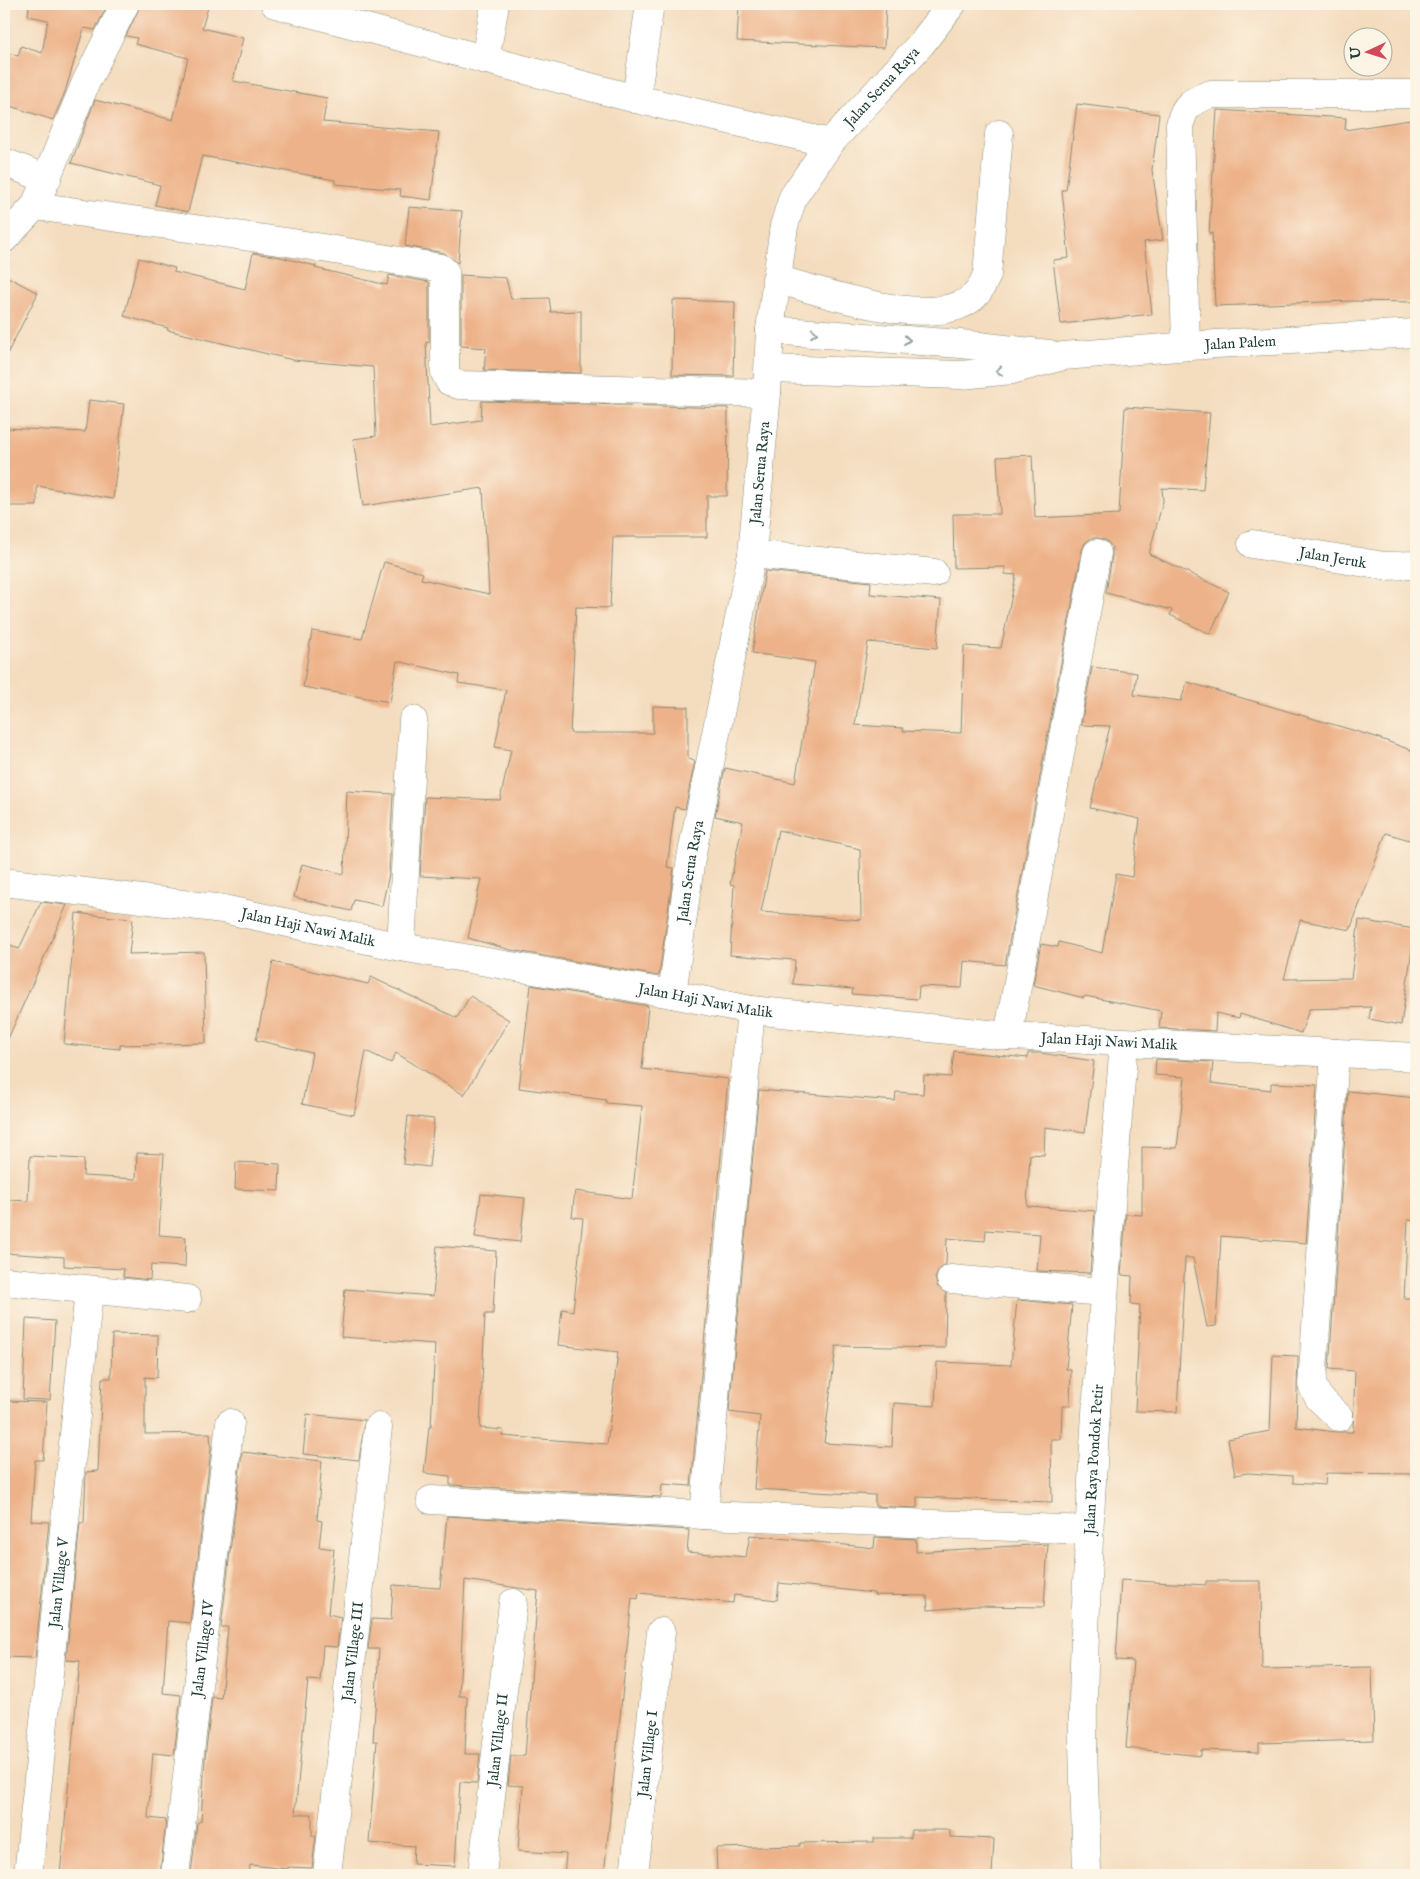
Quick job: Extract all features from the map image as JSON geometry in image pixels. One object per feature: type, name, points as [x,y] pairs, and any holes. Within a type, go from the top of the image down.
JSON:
[{"type":"street","points":[[4,239],[36,206],[86,82],[125,4]]},
{"type":"street","points":[[275,4],[636,99],[830,142]]},
{"type":"street","points":[[485,60],[495,4]]},
{"type":"street","points":[[636,99],[650,4]]},
{"type":"street","name":"Jalan Serua Raya","points":[[672,994],[691,858],[752,554],[768,381],[770,330],[784,226],[793,197],[830,142],[921,44],[952,4]]},
{"type":"street","points":[[1186,346],[1180,125],[1183,111],[1194,100],[1211,94],[1416,94]]},
{"type":"street","points":[[776,279],[869,305],[909,312],[938,309],[963,303],[978,292],[986,274],[999,134]]},
{"type":"street","points":[[4,162],[46,179]]},
{"type":"street","points":[[36,206],[284,241],[442,268],[445,272],[446,373],[449,381],[459,385],[768,381],[961,375],[1012,370],[1063,356]]},
{"type":"street","points":[[770,330],[961,344],[1063,356]]},
{"type":"street","name":"Jalan Palem","points":[[1063,356],[1186,346],[1416,333]]},
{"type":"street","points":[[961,344],[961,375]]},
{"type":"street","name":"Jalan Jeruk","points":[[1252,544],[1384,566],[1416,565]]},
{"type":"street","points":[[1008,1036],[1097,553]]},
{"type":"street","points":[[752,554],[934,573]]},
{"type":"street","points":[[401,947],[413,720]]},
{"type":"street","name":"Jalan Haji Nawi Malik","points":[[4,882],[223,909],[401,947],[672,994],[750,1010],[1008,1036],[1416,1057]]},
{"type":"street","points":[[704,1515],[750,1010]]},
{"type":"street","name":"Jalan Raya Pondok Petir","points":[[1087,1875],[1083,1706],[1089,1530],[1103,1292],[1124,1043]]},
{"type":"street","points":[[1335,1053],[1312,1385],[1319,1398],[1339,1417]]},
{"type":"street","points":[[951,1279],[1103,1292]]},
{"type":"street","points":[[4,1281],[89,1291],[187,1299]]},
{"type":"street","name":"Jalan Village V","points":[[28,1875],[89,1291]]},
{"type":"street","name":"Jalan Village IV","points":[[175,1875],[230,1423]]},
{"type":"street","name":"Jalan Village III","points":[[327,1875],[378,1427]]},
{"type":"street","points":[[431,1500],[704,1515],[1089,1530]]},
{"type":"street","name":"Jalan Village II","points":[[482,1875],[514,1603]]},
{"type":"street","name":"Jalan Village I","points":[[634,1875],[661,1632]]},
{"type":"building","points":[[29,4],[108,4],[95,30],[84,28],[65,92],[53,120],[4,104],[4,52],[18,56],[21,46],[42,53],[48,20],[28,16]]},
{"type":"building","points":[[141,4],[209,4],[202,28],[243,38],[233,81],[327,98],[323,122],[439,132],[431,200],[400,196],[401,190],[335,184],[335,180],[202,156],[188,212],[155,205],[160,185],[71,163],[95,100],[173,120],[188,58],[135,44],[137,38],[126,36]]},
{"type":"building","points":[[739,4],[886,4],[884,48],[737,41]]},
{"type":"building","points":[[1077,104],[1159,114],[1152,170],[1163,240],[1144,242],[1152,314],[1061,324],[1053,260],[1069,258],[1062,190],[1066,190]]},
{"type":"building","points":[[1217,110],[1346,118],[1345,130],[1410,120],[1416,162],[1414,302],[1350,301],[1215,306],[1212,233],[1209,234]]},
{"type":"building","points":[[409,207],[462,211],[458,263],[444,253],[405,246]]},
{"type":"building","points":[[253,253],[280,257],[316,266],[315,268],[387,285],[389,275],[429,282],[429,343],[426,342],[430,427],[481,420],[482,401],[728,408],[727,496],[707,496],[707,537],[613,537],[610,608],[576,607],[570,733],[653,733],[653,706],[688,707],[688,759],[695,761],[685,809],[675,807],[667,867],[674,868],[659,976],[511,950],[468,938],[481,879],[420,876],[425,797],[500,800],[511,750],[495,747],[506,690],[458,683],[459,675],[397,661],[390,702],[303,687],[312,631],[362,639],[384,562],[423,573],[421,579],[489,594],[483,488],[363,506],[353,439],[376,436],[373,367],[293,360],[167,330],[168,328],[124,316],[139,258],[175,268],[174,272],[245,289]]},
{"type":"building","points":[[4,275],[38,293],[4,360]]},
{"type":"building","points":[[461,275],[506,278],[511,299],[549,298],[551,312],[581,311],[581,373],[484,370],[486,348],[461,346]]},
{"type":"building","points":[[673,300],[735,302],[733,376],[672,375]]},
{"type":"building","points":[[89,400],[124,404],[113,499],[37,486],[37,506],[4,506],[4,428],[85,432]]},
{"type":"building","points":[[1125,407],[1210,413],[1203,490],[1162,488],[1163,501],[1149,554],[1229,592],[1210,634],[1170,615],[1172,610],[1106,593],[1112,547],[1107,541],[1099,538],[1091,538],[1085,543],[1082,550],[1005,965],[964,961],[962,988],[919,986],[918,999],[852,994],[853,989],[793,984],[795,960],[730,955],[734,885],[730,884],[743,822],[715,816],[725,768],[795,783],[815,662],[752,653],[765,571],[871,582],[870,594],[941,600],[937,648],[868,642],[855,725],[903,728],[903,731],[961,733],[964,646],[1001,648],[1016,575],[1005,574],[1005,567],[954,568],[953,514],[1000,514],[997,457],[1032,455],[1035,518],[1119,514]],"holes":[[[778,830],[860,849],[861,920],[761,912]]]},
{"type":"building","points":[[1092,667],[1137,673],[1134,695],[1181,701],[1187,682],[1373,736],[1416,752],[1416,842],[1386,833],[1350,930],[1300,920],[1284,979],[1351,978],[1359,920],[1415,929],[1401,1025],[1369,1019],[1371,1007],[1309,1009],[1301,1033],[1240,1014],[1239,1018],[1216,1013],[1215,1031],[1159,1028],[1161,1011],[1085,996],[1084,998],[1033,985],[1041,944],[1058,947],[1059,942],[1102,953],[1116,874],[1132,877],[1140,819],[1090,808],[1110,726],[1081,725]]},
{"type":"building","points":[[347,791],[393,794],[389,874],[382,906],[354,900],[351,911],[294,897],[302,864],[344,874]]},
{"type":"building","points":[[41,902],[67,905],[4,1048],[4,942],[19,949]]},
{"type":"building","points":[[76,913],[133,919],[129,954],[204,952],[206,1043],[120,1045],[120,1049],[64,1044]]},
{"type":"building","points":[[273,962],[368,984],[371,977],[457,1018],[470,996],[509,1020],[464,1095],[396,1053],[391,1063],[366,1051],[354,1115],[302,1104],[312,1053],[256,1040]]},
{"type":"building","points":[[531,985],[648,1006],[642,1069],[728,1079],[691,1486],[662,1484],[661,1497],[450,1485],[450,1476],[424,1473],[429,1427],[431,1427],[435,1344],[341,1337],[345,1289],[433,1296],[437,1246],[496,1251],[493,1314],[485,1314],[480,1428],[503,1430],[502,1436],[607,1444],[618,1352],[558,1345],[562,1309],[573,1311],[583,1218],[572,1217],[575,1191],[632,1199],[642,1106],[606,1103],[606,1100],[519,1088]]},
{"type":"building","points":[[954,1051],[1028,1058],[1028,1053],[1040,1053],[1094,1061],[1085,1132],[1045,1127],[1044,1155],[1030,1154],[1027,1206],[1095,1211],[1090,1273],[1037,1271],[1040,1234],[986,1230],[985,1241],[947,1238],[946,1264],[939,1270],[935,1278],[937,1286],[946,1293],[945,1348],[836,1346],[824,1443],[892,1447],[894,1403],[935,1406],[937,1362],[1011,1365],[1017,1300],[1072,1305],[1066,1369],[1071,1369],[1070,1406],[1062,1406],[1061,1439],[1051,1439],[1052,1502],[917,1497],[917,1508],[875,1506],[875,1495],[754,1489],[760,1416],[729,1412],[759,1090],[895,1101],[896,1092],[923,1094],[924,1075],[951,1077]]},
{"type":"building","points":[[1156,1059],[1213,1062],[1211,1083],[1271,1090],[1271,1083],[1317,1085],[1306,1243],[1221,1236],[1216,1326],[1207,1327],[1193,1258],[1185,1258],[1177,1412],[1135,1411],[1140,1305],[1131,1304],[1132,1276],[1121,1275],[1126,1214],[1142,1215],[1142,1147],[1177,1148],[1185,1077],[1155,1075]]},
{"type":"building","points":[[1348,1091],[1416,1098],[1416,1221],[1408,1220],[1404,1298],[1416,1298],[1416,1474],[1326,1473],[1325,1485],[1293,1483],[1293,1476],[1248,1473],[1235,1475],[1228,1439],[1270,1431],[1273,1355],[1298,1356],[1296,1427],[1353,1432],[1355,1371],[1329,1369]]},
{"type":"building","points":[[408,1116],[434,1119],[429,1167],[403,1164]]},
{"type":"building","points":[[137,1153],[164,1154],[159,1235],[186,1237],[185,1267],[151,1265],[150,1280],[123,1277],[124,1269],[64,1266],[64,1257],[4,1253],[9,1200],[28,1201],[30,1156],[84,1159],[83,1176],[136,1179]]},
{"type":"building","points":[[236,1162],[280,1164],[279,1191],[235,1189]]},
{"type":"building","points":[[481,1194],[525,1198],[520,1242],[475,1237]]},
{"type":"building","points":[[26,1319],[55,1321],[50,1400],[23,1399]]},
{"type":"building","points":[[112,1334],[158,1335],[157,1378],[145,1377],[145,1434],[210,1433],[211,1449],[190,1623],[168,1621],[163,1693],[181,1695],[174,1755],[153,1753],[148,1818],[166,1820],[160,1875],[60,1875],[80,1661],[66,1660],[80,1523],[84,1523],[86,1472],[98,1471],[102,1378],[111,1378]]},
{"type":"building","points":[[7,1401],[47,1402],[43,1460],[35,1460],[31,1521],[49,1522],[35,1658],[4,1657],[4,1432]]},
{"type":"building","points":[[307,1414],[365,1420],[359,1460],[303,1454]]},
{"type":"building","points":[[242,1452],[322,1461],[317,1520],[322,1521],[319,1547],[334,1549],[328,1614],[341,1617],[337,1647],[323,1646],[320,1681],[308,1680],[295,1814],[312,1814],[312,1836],[316,1836],[312,1868],[288,1867],[288,1869],[250,1865],[249,1875],[191,1875],[197,1823],[201,1821],[205,1758],[212,1697],[221,1698],[228,1627],[221,1627]]},
{"type":"building","points":[[447,1516],[689,1530],[687,1552],[746,1557],[750,1535],[874,1548],[875,1537],[916,1539],[916,1552],[1048,1544],[1044,1607],[976,1606],[928,1610],[927,1596],[874,1595],[874,1593],[779,1583],[777,1600],[734,1595],[733,1603],[639,1593],[638,1599],[632,1598],[604,1875],[564,1875],[566,1854],[518,1851],[523,1786],[508,1785],[511,1756],[525,1756],[538,1591],[465,1580],[459,1696],[467,1696],[465,1754],[480,1754],[477,1783],[460,1782],[455,1866],[413,1864],[414,1846],[369,1843],[377,1741],[373,1741],[379,1649],[368,1649],[372,1619],[391,1620],[393,1585],[440,1588]]},
{"type":"building","points":[[1121,1580],[1206,1585],[1206,1581],[1261,1581],[1262,1669],[1372,1667],[1374,1740],[1259,1743],[1259,1752],[1201,1750],[1201,1756],[1126,1748],[1133,1661],[1116,1660]]},
{"type":"building","points":[[911,1830],[950,1830],[950,1837],[994,1839],[992,1875],[717,1875],[716,1848],[800,1846],[800,1843],[874,1842],[874,1838],[911,1838]]}]
